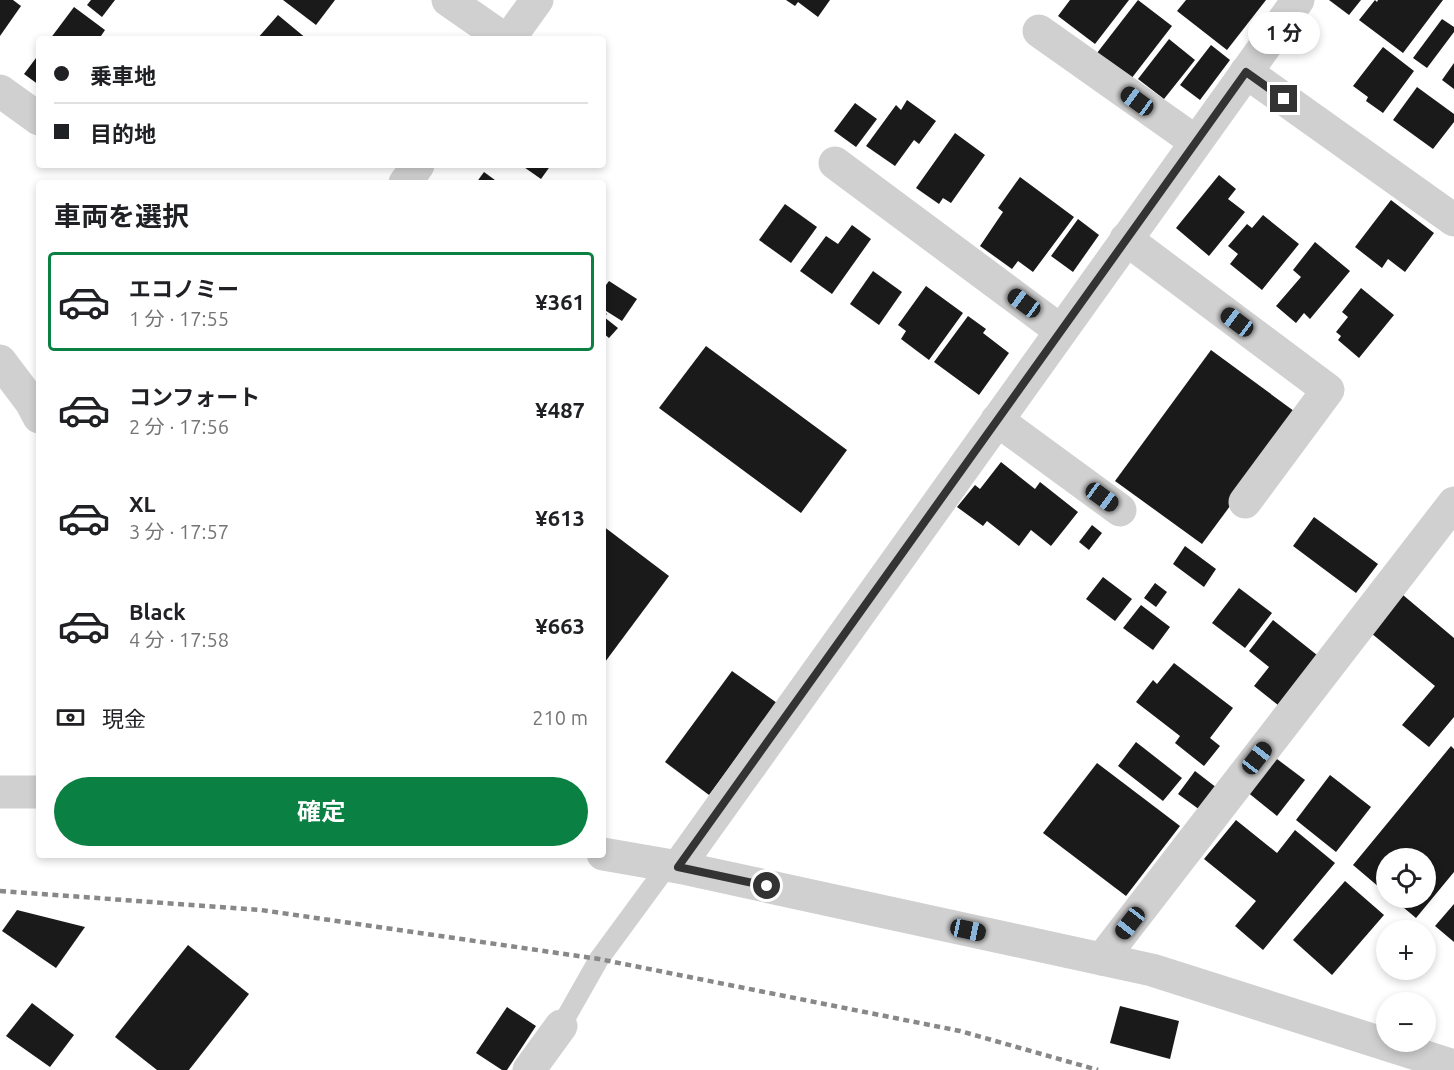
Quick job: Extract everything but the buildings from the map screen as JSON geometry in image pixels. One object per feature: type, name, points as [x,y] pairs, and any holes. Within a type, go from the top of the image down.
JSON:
[{"type":"street","points":[[448,0],[500,36]]},
{"type":"street","points":[[511,36],[537,0]]},
{"type":"street","points":[[673,866],[1062,331],[1298,0]]},
{"type":"street","points":[[1040,31],[1196,142]]},
{"type":"street","points":[[1246,72],[1454,220]]},
{"type":"street","points":[[0,91],[36,117]]},
{"type":"street","points":[[835,163],[1062,331]]},
{"type":"street","points":[[1126,239],[1328,390],[1245,502]]},
{"type":"street","points":[[0,361],[36,411]]},
{"type":"street","points":[[997,420],[1120,510]]},
{"type":"street","points":[[1102,959],[1454,503]]},
{"type":"street","points":[[0,792],[36,792]]},
{"type":"street","points":[[606,855],[673,866],[1152,970],[1454,1066]]},
{"type":"street","points":[[530,1070],[561,1026]]},
{"type":"lane","points":[[561,1026],[599,958],[673,866]]},
{"type":"railway","points":[[0,891],[261,910],[599,959],[960,1031],[1098,1070]]},
{"type":"route","points":[[767,886],[678,867],[1246,72],[1284,99]]}]
